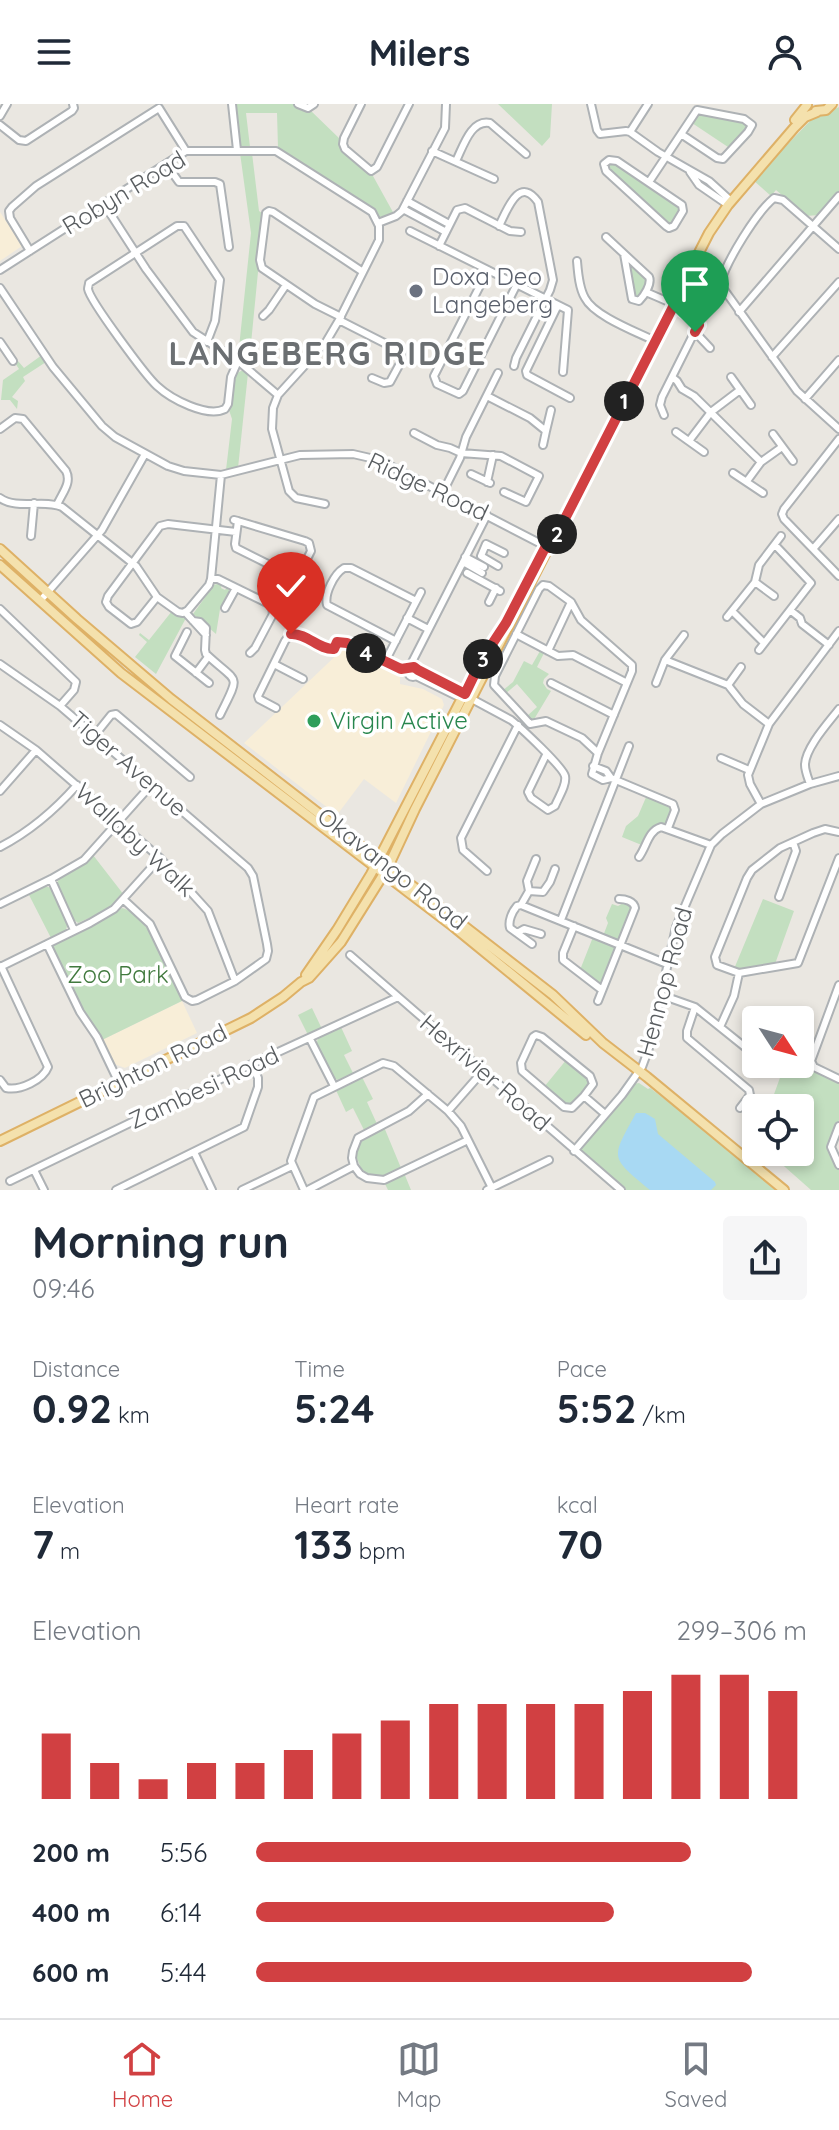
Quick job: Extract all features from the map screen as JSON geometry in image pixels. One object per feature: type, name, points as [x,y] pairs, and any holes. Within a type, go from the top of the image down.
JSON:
[{"type":"main road","points":[[468,699],[653,340],[675,306],[704,233],[807,104],[817,112]]},
{"type":"main road","points":[[727,201],[801,120],[834,105]]},
{"type":"main road","name":"Okavango Road","points":[[0,549],[171,699],[386,871],[553,995],[639,1074],[782,1190]]},
{"type":"main road","name":"Okavango Road","points":[[0,565],[121,673],[377,864]]},
{"type":"main road","name":"Brighton Road","points":[[301,982],[377,864],[468,699]]},
{"type":"main road","name":"Brighton Road","points":[[0,1141],[251,1018],[309,978],[341,942],[386,871],[468,699]]},
{"type":"street","points":[[0,116],[7,104]]},
{"type":"street","points":[[0,125],[19,140],[26,141],[72,111],[73,104]]},
{"type":"street","points":[[232,104],[237,150]]},
{"type":"street","points":[[298,104],[308,108],[314,104]]},
{"type":"street","points":[[361,104],[343,144],[371,171],[377,167],[409,104]]},
{"type":"street","points":[[325,504],[296,498],[291,494],[271,418],[278,395],[326,342],[340,318],[379,240],[378,223],[396,216],[403,209],[446,125],[446,104]]},
{"type":"street","points":[[591,104],[599,133],[630,132],[688,170],[699,185],[727,201]]},
{"type":"street","points":[[630,132],[648,104]]},
{"type":"street","points":[[30,251],[9,211],[36,186],[161,106],[186,151]]},
{"type":"street","points":[[649,182],[666,156],[681,134],[698,110],[744,119],[752,125],[723,159],[681,134]]},
{"type":"street","points":[[456,161],[471,132],[484,121],[526,154]]},
{"type":"street","name":"Robyn Road","points":[[0,270],[186,151],[278,152],[372,212],[378,223]]},
{"type":"street","points":[[432,151],[494,179]]},
{"type":"street","points":[[616,160],[649,182],[682,205],[683,211],[673,227],[666,226],[606,171],[604,164],[616,160]]},
{"type":"street","points":[[166,164],[179,182],[215,182],[221,185],[229,247]]},
{"type":"street","points":[[499,226],[520,192],[527,191],[536,198],[553,275],[552,285],[514,366]]},
{"type":"street","points":[[739,312],[839,196]]},
{"type":"street","points":[[839,249],[783,200],[776,198],[755,220],[720,281],[722,289],[805,399],[839,429]]},
{"type":"street","points":[[407,201],[449,224]]},
{"type":"street","points":[[104,204],[193,332],[238,361],[278,395]]},
{"type":"street","points":[[439,246],[457,210],[462,208],[510,231],[521,232]]},
{"type":"street","points":[[403,209],[446,232]]},
{"type":"street","points":[[363,272],[269,211],[265,216],[260,264],[264,270],[315,304],[402,352],[403,358],[390,382],[372,378]]},
{"type":"street","points":[[207,342],[215,321],[220,280],[187,227],[177,226],[93,279],[88,287],[109,323],[155,385],[196,409],[220,412],[228,405],[231,377],[238,361]]},
{"type":"street","points":[[410,231],[568,310],[563,372]]},
{"type":"street","points":[[606,237],[650,278],[640,301],[632,299],[624,254]]},
{"type":"street","points":[[577,261],[582,291],[590,305],[603,315],[653,340]]},
{"type":"street","points":[[488,270],[434,376],[437,384],[455,394],[463,391],[517,284]]},
{"type":"street","points":[[772,357],[839,282]]},
{"type":"street","points":[[263,316],[286,285]]},
{"type":"street","name":"Ridge Road","points":[[0,288],[53,367],[99,423],[115,437],[176,470],[221,475],[300,455],[367,456],[548,547]]},
{"type":"street","points":[[646,292],[694,314],[697,328],[710,348]]},
{"type":"street","points":[[558,305],[526,371],[527,375],[570,398]]},
{"type":"street","points":[[664,415],[661,400],[697,328]]},
{"type":"street","points":[[0,342],[13,361]]},
{"type":"street","points":[[805,399],[839,360]]},
{"type":"street","points":[[443,492],[498,373]]},
{"type":"street","points":[[672,377],[761,462]]},
{"type":"street","points":[[731,377],[751,405]]},
{"type":"street","points":[[689,441],[711,412],[740,390]]},
{"type":"street","points":[[487,396],[530,418],[546,431]]},
{"type":"street","points":[[543,445],[551,410]]},
{"type":"street","points":[[0,429],[15,418],[23,419],[66,471],[69,481],[57,505]]},
{"type":"street","points":[[676,432],[704,452]]},
{"type":"street","points":[[414,433],[461,453],[501,456],[539,476],[526,502],[504,492]]},
{"type":"street","points":[[773,434],[793,461]]},
{"type":"street","points":[[839,439],[782,512],[782,517],[839,576]]},
{"type":"street","points":[[747,481],[761,462],[782,447]]},
{"type":"street","points":[[40,601],[98,535],[145,454]]},
{"type":"street","points":[[471,474],[489,482],[493,455]]},
{"type":"street","points":[[733,473],[763,493]]},
{"type":"street","points":[[184,612],[211,579],[221,475]]},
{"type":"street","points":[[0,498],[9,503],[57,505],[132,563],[157,597],[178,612],[184,612],[206,635],[208,657],[235,680],[220,715]]},
{"type":"street","points":[[31,536],[34,503]]},
{"type":"street","points":[[411,670],[428,629],[487,515]]},
{"type":"street","points":[[813,549],[839,519]]},
{"type":"street","points":[[236,521],[307,542],[311,549],[300,573],[292,576],[236,548],[236,532],[236,521]]},
{"type":"street","points":[[157,597],[133,624],[108,606],[107,597],[159,527],[163,524],[236,532]]},
{"type":"street","points":[[764,643],[730,614],[755,582],[759,565],[781,536]]},
{"type":"street","points":[[489,602],[498,590],[483,570],[481,556],[485,544],[504,553]]},
{"type":"street","points":[[759,650],[811,583],[775,545]]},
{"type":"street","points":[[464,560],[470,567],[483,570],[498,566]]},
{"type":"street","points":[[396,641],[329,607],[326,597],[339,571],[347,567],[416,601]]},
{"type":"street","points":[[470,567],[483,570]]},
{"type":"street","points":[[211,579],[218,579],[269,604],[273,609],[250,653]]},
{"type":"street","points":[[755,582],[774,596]]},
{"type":"street","points":[[598,753],[582,738],[546,721],[529,723],[494,686],[495,676],[541,587],[549,586],[571,602],[581,620],[632,664],[633,668],[593,766],[606,771],[614,779],[673,804],[675,810],[668,828]]},
{"type":"street","points":[[225,608],[236,588]]},
{"type":"street","points":[[389,654],[421,592]]},
{"type":"street","points":[[548,651],[571,602]]},
{"type":"street","points":[[0,609],[73,678],[76,687],[60,706]]},
{"type":"street","points":[[788,612],[801,619],[802,624],[829,645]]},
{"type":"street","points":[[407,618],[428,629]]},
{"type":"street","points":[[761,804],[748,775],[769,724],[839,631]]},
{"type":"street","points":[[187,632],[175,656],[209,683]]},
{"type":"street","points":[[276,708],[258,698],[288,637],[295,633],[328,650],[334,649],[337,642],[347,643],[411,670],[518,725],[563,772],[565,779],[555,806],[548,810],[531,798],[528,792],[546,755]]},
{"type":"street","points":[[516,634],[558,656],[573,655],[627,683]]},
{"type":"street","points":[[656,683],[665,660],[684,635]]},
{"type":"street","points":[[196,673],[208,657]]},
{"type":"street","points":[[665,660],[728,685],[743,704],[769,724]]},
{"type":"street","name":"Tiger Avenue","points":[[0,664],[60,706],[251,871],[268,951],[262,963],[235,981]]},
{"type":"street","points":[[274,664],[303,679]]},
{"type":"street","points":[[728,685],[741,667]]},
{"type":"street","points":[[551,683],[614,715]]},
{"type":"street","points":[[810,784],[805,768],[806,759],[813,743],[836,720],[839,709]]},
{"type":"street","points":[[95,735],[111,715],[116,714],[190,777]]},
{"type":"street","name":"Wallaby Walk","points":[[0,725],[36,750],[160,858],[205,906],[235,981]]},
{"type":"street","points":[[487,871],[463,850],[461,838],[518,725]]},
{"type":"street","points":[[561,920],[629,746]]},
{"type":"street","points":[[0,791],[36,750]]},
{"type":"street","points":[[721,758],[749,770]]},
{"type":"street","name":"Hennop Road","points":[[574,1151],[639,1074],[649,1048],[678,922],[711,845],[761,804],[839,776]]},
{"type":"street","points":[[0,904],[84,860],[152,784]]},
{"type":"street","points":[[0,847],[39,823],[77,785]]},
{"type":"street","points":[[639,857],[654,829],[661,827],[711,845]]},
{"type":"street","points":[[839,832],[825,829],[793,842],[752,870],[715,959],[719,966],[739,973],[796,965],[839,858]]},
{"type":"street","points":[[779,897],[796,851],[793,842]]},
{"type":"street","points":[[1,1082],[9,1090],[18,1089],[44,1075],[48,1067],[0,966],[102,917],[124,900],[160,858]]},
{"type":"street","points":[[532,944],[510,928],[509,923],[512,912],[521,905],[529,891],[527,881],[536,859]]},
{"type":"street","points":[[529,891],[543,892],[555,869]]},
{"type":"street","points":[[51,879],[74,930]]},
{"type":"street","points":[[598,1001],[635,907],[630,901],[619,899]]},
{"type":"street","points":[[124,900],[150,924],[187,999],[197,1000],[235,981]]},
{"type":"street","points":[[521,905],[667,964]]},
{"type":"street","points":[[574,926],[563,960],[602,990]]},
{"type":"street","points":[[517,933],[524,929],[541,934]]},
{"type":"street","points":[[47,944],[119,1083]]},
{"type":"street","name":"Hexrivier Road","points":[[350,955],[617,1189]]},
{"type":"street","points":[[720,1027],[734,996],[739,973]]},
{"type":"street","points":[[839,985],[811,1061],[814,1067],[839,1079]]},
{"type":"street","points":[[661,995],[695,1007],[742,1045]]},
{"type":"street","name":"Zambesi Road","points":[[10,1181],[398,997]]},
{"type":"street","points":[[695,1007],[687,1038],[749,1090],[750,1095],[740,1108]]},
{"type":"street","points":[[539,1035],[545,1039],[590,1076],[593,1084],[584,1096],[575,1106],[564,1107],[522,1071],[521,1063],[533,1037],[539,1035]]},
{"type":"street","points":[[310,1039],[334,1086]]},
{"type":"street","points":[[354,1166],[306,1190],[292,1166],[292,1158],[316,1094],[380,1063],[394,1066],[448,1111],[461,1126],[490,1189],[549,1160]]},
{"type":"street","points":[[116,1190],[234,1133],[246,1123],[258,1087],[252,1064]]},
{"type":"street","points":[[448,1111],[483,1071]]},
{"type":"street","points":[[428,1094],[409,1111],[358,1138],[353,1151],[354,1166],[360,1174],[384,1180],[468,1140]]},
{"type":"street","points":[[584,1096],[605,1114]]},
{"type":"street","points":[[839,1126],[831,1147],[839,1165]]},
{"type":"street","points":[[194,1152],[212,1190]]},
{"type":"street","points":[[242,1190],[292,1166]]},
{"type":"street","points":[[34,1170],[44,1190]]},
{"type":"shaded area","points":[[0,212],[22,246],[0,261]]},
{"type":"shaded area","points":[[346,646],[400,674],[400,684],[423,689],[442,699],[444,705],[396,803],[364,779],[337,815],[244,743]]},
{"type":"shaded area","points":[[182,1001],[197,1033],[125,1068],[114,1064],[102,1040]]},
{"type":"green space","points":[[234,104],[295,104],[302,110],[310,110],[340,139],[342,150],[373,176],[394,214],[380,217],[374,210],[278,148],[277,113],[246,113],[250,147],[241,146]]},
{"type":"green space","points":[[498,104],[552,104],[550,137],[542,146]]},
{"type":"green space","points":[[839,107],[839,192],[819,215],[806,216],[776,190],[771,196],[753,180],[812,117]]},
{"type":"green space","points":[[701,113],[743,121],[748,128],[731,149],[692,123]]},
{"type":"green space","name":"LANGEBERG RIDGE","points":[[240,153],[252,153],[259,211],[262,213],[260,269],[249,364],[238,357],[251,233]]},
{"type":"green space","points":[[616,162],[679,204],[681,211],[671,225],[667,225],[608,168],[610,163]]},
{"type":"green space","points":[[629,265],[633,265],[646,280],[639,298],[634,297]]},
{"type":"green space","points":[[42,355],[46,362],[23,377],[25,381],[12,397],[18,401],[17,409],[10,400],[1,400],[3,380],[19,369],[15,363],[18,361],[24,368]]},
{"type":"green space","name":"LANGEBERG RIDGE","points":[[243,370],[248,373],[238,468],[226,470],[233,383],[237,373]]},
{"type":"green space","points":[[220,583],[221,588],[225,590],[227,587],[230,592],[220,609],[216,634],[193,614],[214,585]]},
{"type":"green space","points":[[172,611],[186,618],[156,674],[135,657],[147,642],[139,635],[149,640]]},
{"type":"green space","points":[[540,651],[544,653],[537,667],[549,674],[543,683],[551,691],[533,721],[530,721],[526,717],[537,707],[517,684],[505,694],[502,691],[513,682],[524,661],[532,665]]},
{"type":"green space","points":[[647,795],[669,804],[672,810],[667,822],[652,829],[644,846],[622,837],[626,826],[638,816]]},
{"type":"green space","name":"Zoo Park","points":[[93,855],[124,895],[109,909],[78,923],[56,884]]},
{"type":"green space","name":"Zoo Park","points":[[45,886],[51,888],[68,922],[66,930],[51,938],[28,893]]},
{"type":"green space","points":[[763,899],[794,911],[775,964],[734,969]]},
{"type":"green space","points":[[625,902],[633,906],[620,939],[617,941],[603,936],[612,904],[618,906]]},
{"type":"green space","name":"Zoo Park","points":[[122,908],[141,921],[150,933],[184,1000],[102,1040],[77,1000],[53,947],[56,942]]},
{"type":"green space","points":[[593,937],[612,944],[616,951],[600,984],[580,970]]},
{"type":"green space","points":[[312,1008],[322,1029],[308,1035],[298,1015]]},
{"type":"green space","points":[[341,1027],[352,1051],[344,1055],[353,1073],[338,1080],[333,1078],[316,1046],[318,1038]]},
{"type":"green space","points":[[567,1059],[591,1081],[572,1104],[565,1105],[544,1087]]},
{"type":"green space","points":[[814,1068],[839,1081],[839,1120],[829,1147],[839,1170],[839,1190],[811,1190],[784,1166],[814,1166],[814,1094],[774,1094],[780,1078],[814,1078]]},
{"type":"green space","points":[[361,1075],[373,1099],[367,1102],[377,1124],[364,1130],[353,1108],[346,1112],[335,1088]]},
{"type":"green space","points":[[633,1084],[650,1088],[707,1131],[742,1161],[742,1166],[747,1166],[775,1190],[625,1190],[582,1153],[580,1147]]},
{"type":"green space","points":[[384,1127],[401,1168],[377,1176],[362,1171],[355,1153],[361,1139]]},
{"type":"green space","points":[[404,1173],[411,1190],[388,1190],[384,1182]]},
{"type":"water","points":[[636,1113],[645,1113],[655,1119],[658,1134],[716,1185],[711,1190],[650,1190],[627,1170],[618,1156],[619,1149]]},
{"type":"place","name":"Doxa Deo Langeberg","points":[[416,291]]},
{"type":"place","name":"Virgin Active","points":[[314,721]]},
{"type":"district","name":"LANGEBERG RIDGE","points":[[328,354]]},
{"type":"route","points":[[291,634],[299,634],[328,650],[334,649],[337,642],[347,643],[394,667],[414,667],[465,694],[546,546],[550,548],[674,305],[696,320],[699,325],[695,332]]}]
